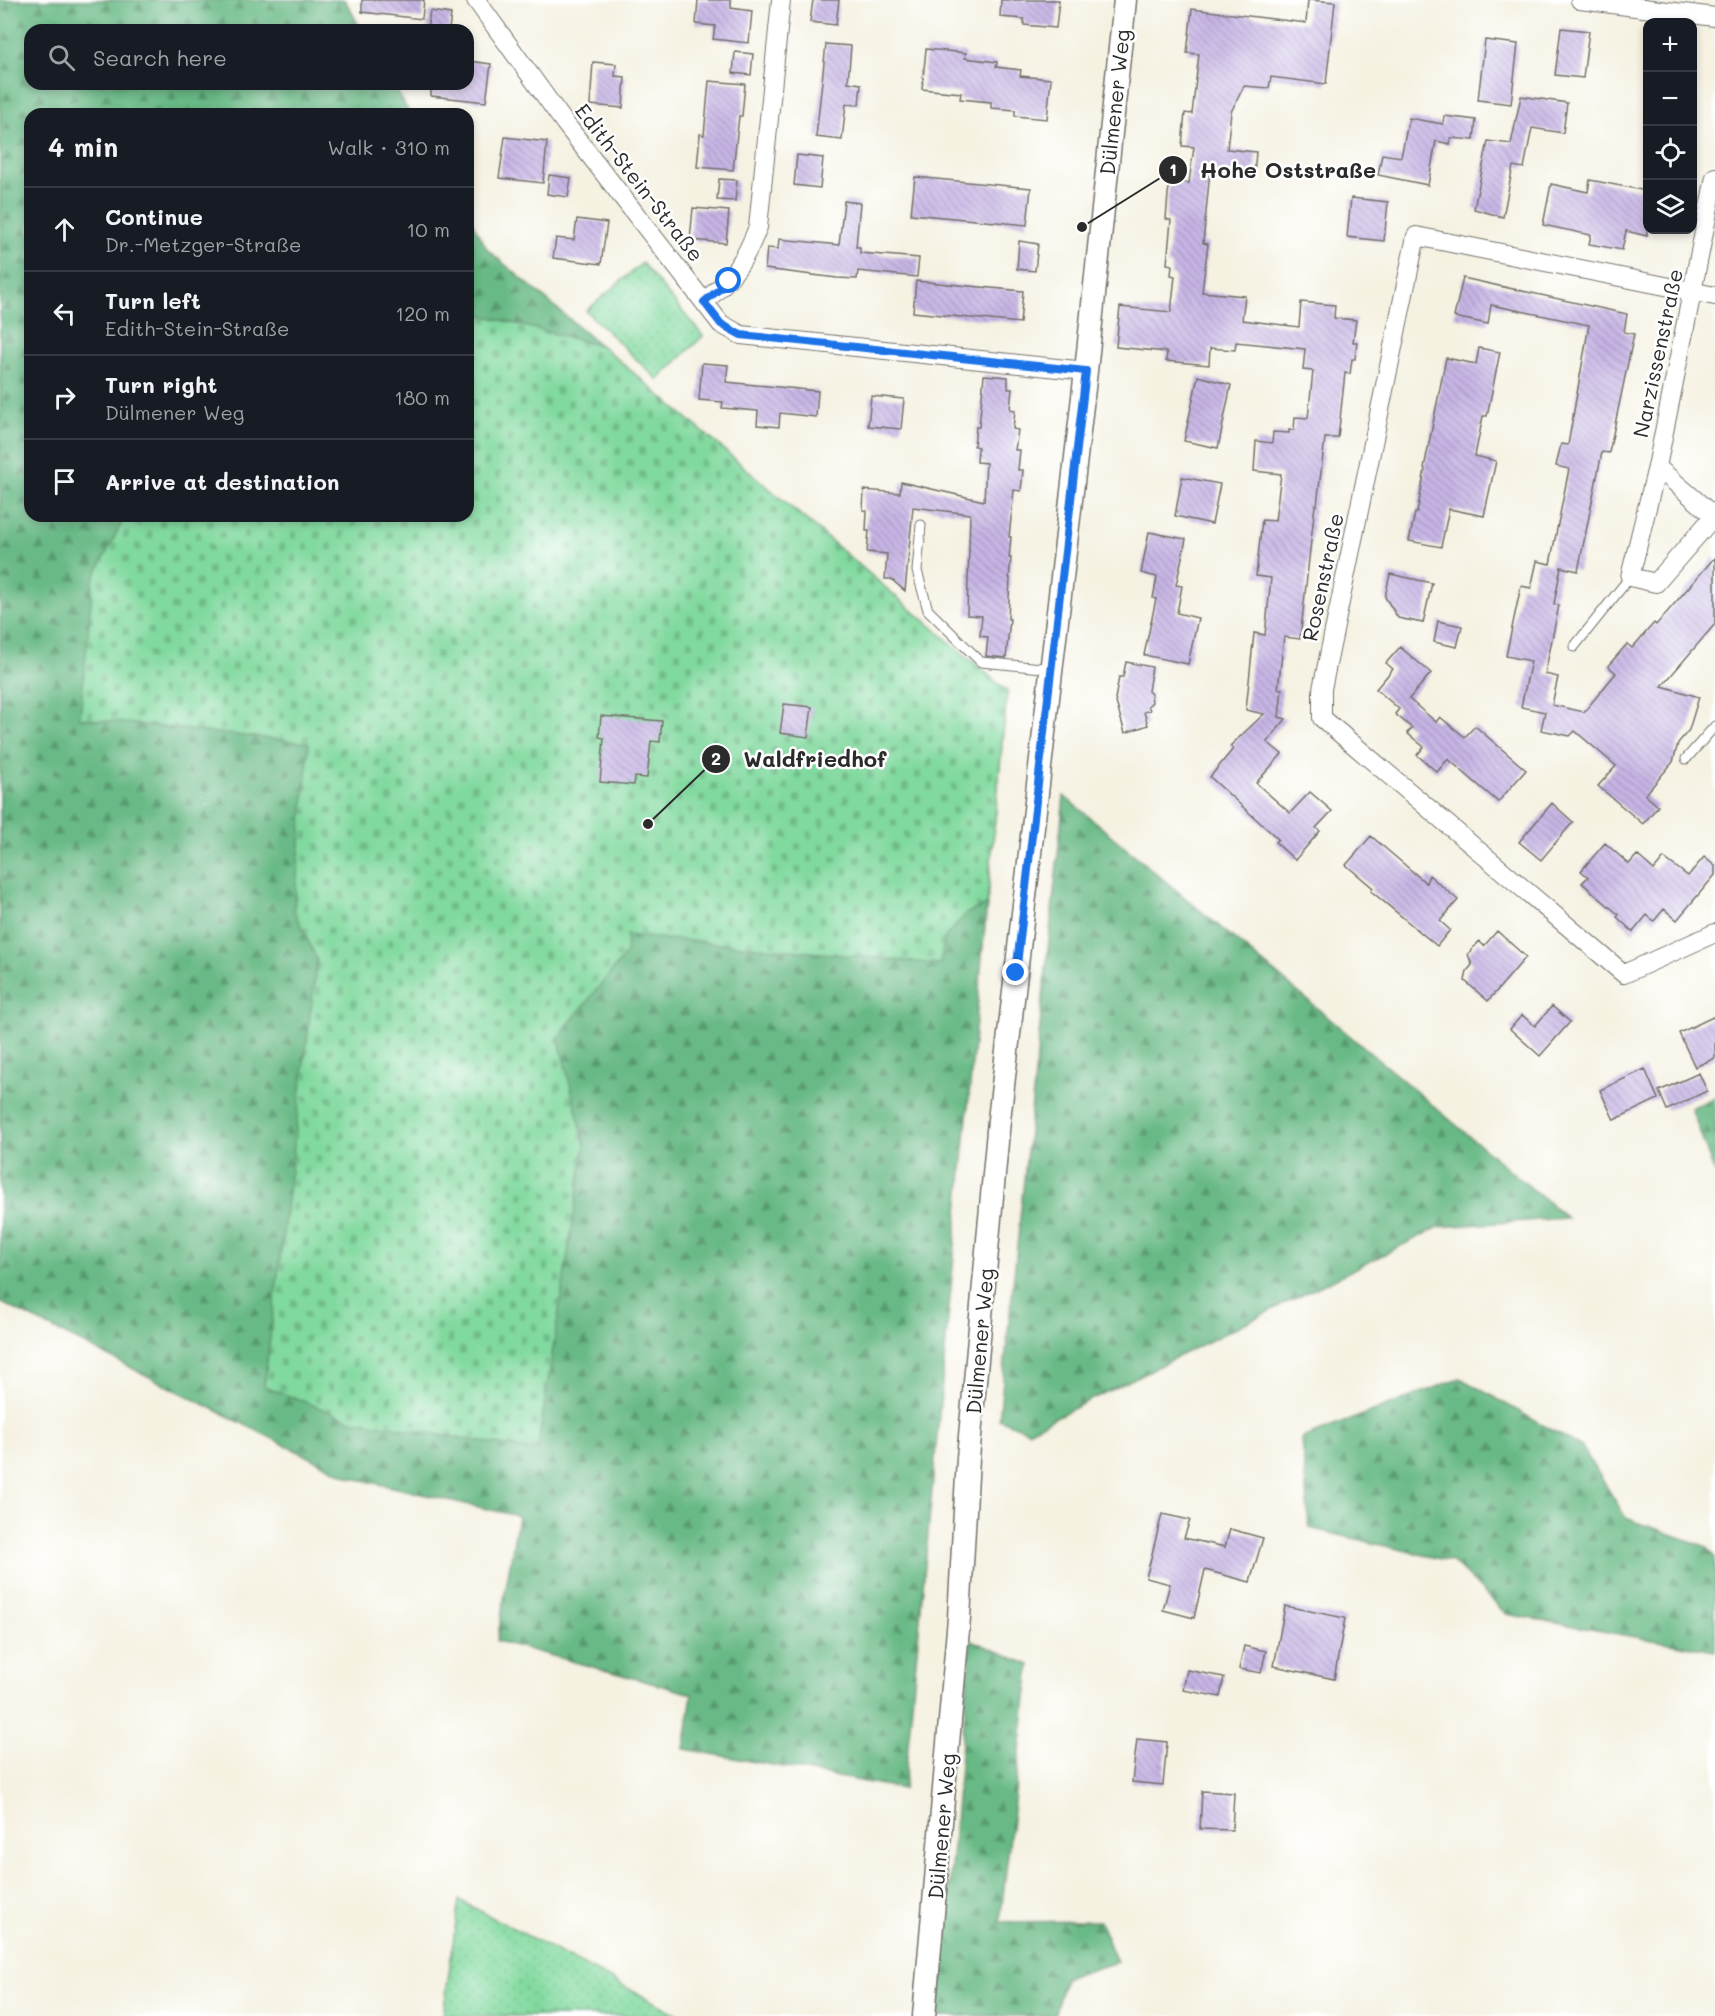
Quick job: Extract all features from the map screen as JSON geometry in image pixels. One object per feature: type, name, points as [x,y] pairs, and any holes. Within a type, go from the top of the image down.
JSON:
[{"type":"street","name":"Edith-Stein-Straße","points":[[476,0],[564,122],[721,324],[741,335],[1086,371]]},
{"type":"street","points":[[704,302],[729,281],[748,254],[758,227],[781,0]]},
{"type":"street","name":"Dülmener Weg","points":[[924,2016],[959,1618],[968,1458],[997,1143],[1086,371],[1125,0]]},
{"type":"street","points":[[1580,0],[1715,17]]},
{"type":"street","name":"Narzissenstraße","points":[[1657,467],[1714,517],[1656,583],[1630,577],[1657,467],[1715,177]]},
{"type":"street","name":"Rosenstraße","points":[[1693,292],[1416,236],[1322,689],[1322,717],[1624,974],[1715,933]]},
{"type":"street","points":[[1693,292],[1715,296]]},
{"type":"lane","points":[[921,525],[917,571],[928,610],[981,662],[1052,669]]},
{"type":"lane","name":"Narzissenstraße","points":[[1574,646],[1630,577]]},
{"type":"lane","points":[[1686,759],[1715,726]]},
{"type":"green space","points":[[0,0],[345,0],[359,24],[24,24],[24,90],[396,90],[407,108],[24,108],[24,522],[474,522],[474,226],[488,250],[1007,691],[904,1789],[684,1749],[692,1694],[497,1641],[518,1516],[349,1477],[0,1302]]},
{"type":"green space","points":[[642,263],[703,336],[658,380],[586,311]]},
{"type":"green space","points":[[474,314],[478,314],[602,346],[1007,691],[987,905],[967,913],[945,937],[940,964],[627,935],[626,954],[558,1037],[585,1144],[537,1451],[351,1420],[264,1386],[317,960],[294,910],[309,743],[80,718],[93,580],[122,522],[474,522]]},
{"type":"green space","points":[[1064,796],[1567,1218],[1439,1227],[1028,1431],[999,1419]]},
{"type":"green space","points":[[1715,1097],[1715,1174],[1691,1108]]},
{"type":"green space","points":[[1460,1378],[1582,1447],[1626,1518],[1707,1547],[1715,1558],[1715,1651],[1506,1614],[1453,1562],[1309,1528],[1302,1438]]},
{"type":"green space","points":[[971,1640],[1030,1665],[1000,1922],[1100,1921],[1117,1962],[1065,1978],[1054,2016],[938,2016]]},
{"type":"green space","points":[[459,1900],[681,2016],[443,2016]]},
{"type":"building","points":[[362,0],[424,0],[422,19],[362,12]]},
{"type":"building","points":[[698,0],[731,0],[731,8],[752,11],[749,43],[713,39],[715,26],[696,24]]},
{"type":"building","points":[[813,0],[839,0],[836,25],[810,22]]},
{"type":"building","points":[[1001,0],[1059,0],[1056,28],[1024,25],[1024,19],[1000,17]]},
{"type":"building","points":[[1308,0],[1335,2],[1326,84],[1271,77],[1269,88],[1244,86],[1231,112],[1227,149],[1256,152],[1254,176],[1210,171],[1203,243],[1208,244],[1202,292],[1245,296],[1242,320],[1299,327],[1301,302],[1335,305],[1334,318],[1356,320],[1353,342],[1357,342],[1355,359],[1352,359],[1350,374],[1345,373],[1338,438],[1325,438],[1300,639],[1284,637],[1278,689],[1282,689],[1279,717],[1286,719],[1267,742],[1282,754],[1256,783],[1290,813],[1310,792],[1332,811],[1316,828],[1320,831],[1295,860],[1275,842],[1278,839],[1210,777],[1233,749],[1230,746],[1264,714],[1246,710],[1254,633],[1265,635],[1271,578],[1256,576],[1262,520],[1275,521],[1281,474],[1254,471],[1256,441],[1272,443],[1273,432],[1289,433],[1289,430],[1294,430],[1295,417],[1308,418],[1313,371],[1303,370],[1305,349],[1236,342],[1235,350],[1210,348],[1209,365],[1166,361],[1167,352],[1116,347],[1120,307],[1171,312],[1175,276],[1171,275],[1172,265],[1167,264],[1171,220],[1166,219],[1168,194],[1170,181],[1189,183],[1194,147],[1182,146],[1185,113],[1192,114],[1199,54],[1187,53],[1192,9],[1306,23]]},
{"type":"building","points":[[430,11],[451,14],[450,24],[428,24]]},
{"type":"building","points":[[1561,28],[1589,31],[1583,78],[1555,75]]},
{"type":"building","points":[[1485,40],[1518,44],[1511,104],[1478,100]]},
{"type":"building","points":[[826,44],[851,46],[848,82],[861,84],[859,105],[846,104],[842,140],[816,137]]},
{"type":"building","points":[[926,49],[966,53],[965,58],[997,62],[996,67],[1021,70],[1020,76],[1051,79],[1047,119],[1015,116],[1015,110],[991,108],[991,102],[960,99],[961,93],[922,89]]},
{"type":"building","points":[[735,52],[753,54],[751,75],[733,73]]},
{"type":"building","points":[[474,62],[491,64],[486,102],[431,96],[431,90],[474,90]]},
{"type":"building","points":[[593,62],[616,64],[615,76],[625,77],[623,108],[590,105]]},
{"type":"building","points":[[709,81],[745,84],[733,170],[697,167],[700,134],[704,135]]},
{"type":"building","points":[[1521,96],[1567,103],[1563,133],[1532,128],[1524,168],[1513,166],[1503,217],[1474,209],[1488,141],[1511,144]]},
{"type":"building","points":[[1444,116],[1476,120],[1474,140],[1451,138],[1450,144],[1436,141],[1428,185],[1378,175],[1382,154],[1401,157],[1409,118],[1443,124]]},
{"type":"building","points":[[505,137],[547,142],[543,183],[499,178]]},
{"type":"building","points":[[797,155],[823,158],[820,188],[794,185]]},
{"type":"building","points":[[549,175],[571,178],[568,197],[547,194]]},
{"type":"building","points":[[915,177],[1031,188],[1027,225],[911,214]]},
{"type":"building","points":[[719,179],[737,180],[735,201],[717,200]]},
{"type":"building","points":[[1590,180],[1643,190],[1643,234],[1647,236],[1626,231],[1622,250],[1589,244],[1591,235],[1543,225],[1551,184],[1588,192]]},
{"type":"building","points":[[1351,198],[1388,202],[1384,241],[1347,237]]},
{"type":"building","points":[[844,201],[860,203],[856,247],[860,247],[860,253],[919,258],[917,277],[858,271],[857,279],[837,278],[765,269],[767,248],[778,249],[779,239],[839,245]]},
{"type":"building","points":[[693,208],[729,211],[726,243],[690,240]]},
{"type":"building","points":[[577,219],[607,223],[601,264],[553,258],[556,238],[574,240]]},
{"type":"building","points":[[1019,241],[1038,244],[1035,271],[1017,269]]},
{"type":"building","points":[[1463,278],[1627,314],[1624,332],[1634,334],[1609,453],[1602,452],[1578,571],[1561,567],[1554,604],[1559,605],[1545,674],[1558,677],[1552,705],[1584,712],[1616,673],[1608,666],[1627,644],[1632,648],[1654,623],[1656,625],[1715,557],[1715,624],[1662,686],[1699,697],[1689,730],[1678,743],[1673,762],[1645,795],[1658,806],[1643,824],[1598,786],[1616,766],[1575,731],[1570,736],[1541,730],[1545,712],[1521,707],[1531,661],[1506,656],[1521,586],[1531,588],[1537,561],[1550,564],[1569,469],[1556,466],[1561,444],[1568,445],[1589,325],[1491,305],[1488,324],[1454,317]]},
{"type":"building","points":[[916,281],[1023,291],[1020,323],[913,312]]},
{"type":"building","points":[[1479,348],[1500,352],[1487,416],[1483,416],[1475,456],[1496,461],[1484,516],[1449,509],[1441,547],[1409,541],[1415,513],[1417,513],[1446,358],[1476,364]]},
{"type":"building","points":[[702,363],[728,365],[726,382],[818,391],[816,417],[780,413],[779,427],[757,425],[758,411],[722,408],[723,402],[699,400]]},
{"type":"building","points":[[984,375],[1008,377],[1008,389],[1012,389],[1010,409],[1015,410],[1013,429],[1018,430],[1015,450],[1020,450],[1018,470],[1023,470],[1021,491],[1014,490],[1009,537],[1011,537],[1009,558],[1011,558],[1008,619],[1010,619],[1006,658],[986,656],[988,637],[980,636],[982,616],[967,615],[970,514],[913,507],[905,591],[891,579],[885,579],[887,554],[867,552],[869,531],[866,531],[867,511],[863,510],[864,490],[900,493],[901,482],[984,501],[986,463],[977,462],[978,447],[974,446],[976,427],[979,427]]},
{"type":"building","points":[[1198,376],[1231,385],[1218,448],[1184,441]]},
{"type":"building","points":[[871,396],[904,399],[901,429],[868,426]]},
{"type":"building","points":[[1182,477],[1220,484],[1212,524],[1175,516]]},
{"type":"building","points":[[1149,532],[1186,539],[1176,585],[1182,586],[1177,613],[1198,618],[1188,664],[1144,655],[1156,599],[1153,598],[1157,577],[1141,573]]},
{"type":"building","points":[[1390,574],[1432,583],[1423,623],[1398,618],[1385,597]]},
{"type":"building","points":[[1438,621],[1462,626],[1457,647],[1434,642]]},
{"type":"building","points":[[1400,647],[1431,673],[1409,699],[1436,722],[1440,717],[1465,737],[1475,726],[1526,770],[1498,802],[1448,759],[1437,772],[1417,755],[1424,747],[1407,733],[1412,728],[1395,714],[1399,709],[1376,689],[1393,669],[1386,663]]},
{"type":"building","points":[[1126,662],[1152,667],[1148,691],[1152,702],[1148,706],[1150,710],[1144,712],[1148,725],[1125,733],[1115,699],[1119,677],[1123,677]]},
{"type":"building","points":[[784,704],[812,707],[808,737],[780,733]]},
{"type":"building","points":[[601,716],[662,721],[660,742],[651,741],[647,778],[635,777],[634,785],[600,782],[604,738],[599,737]]},
{"type":"building","points":[[1552,803],[1573,822],[1541,860],[1519,842]]},
{"type":"building","points":[[1371,836],[1426,883],[1429,875],[1458,900],[1440,921],[1450,930],[1437,946],[1371,891],[1373,888],[1346,865]]},
{"type":"building","points":[[1605,843],[1629,864],[1637,855],[1654,870],[1664,858],[1688,876],[1704,857],[1715,866],[1715,875],[1677,920],[1664,909],[1654,921],[1647,915],[1633,932],[1617,917],[1619,915],[1582,883],[1588,877],[1581,871]]},
{"type":"building","points":[[1497,931],[1526,957],[1488,1001],[1465,981],[1467,971],[1472,965],[1468,954],[1479,941],[1484,946]]},
{"type":"building","points":[[1552,1006],[1570,1022],[1540,1056],[1510,1029],[1522,1015],[1535,1026]]},
{"type":"building","points":[[1715,1016],[1715,1058],[1695,1067],[1679,1033]]},
{"type":"building","points":[[1645,1069],[1658,1099],[1614,1120],[1600,1090]]},
{"type":"building","points":[[1699,1073],[1707,1091],[1667,1110],[1659,1091]]},
{"type":"building","points":[[1162,1514],[1190,1520],[1184,1538],[1225,1547],[1230,1529],[1263,1538],[1250,1582],[1205,1570],[1194,1618],[1163,1610],[1170,1584],[1146,1578]]},
{"type":"building","points":[[1285,1606],[1345,1618],[1334,1679],[1274,1666]]},
{"type":"building","points":[[1244,1646],[1266,1651],[1261,1673],[1239,1669]]},
{"type":"building","points":[[1187,1670],[1224,1677],[1220,1697],[1183,1690]]},
{"type":"building","points":[[1137,1739],[1167,1742],[1163,1785],[1132,1782]]},
{"type":"building","points":[[1202,1791],[1234,1793],[1232,1830],[1200,1829]]},
{"type":"place","name":"Hohe Oststraße","points":[[1082,227]]},
{"type":"place","name":"Waldfriedhof","points":[[648,824]]},
{"type":"route","points":[[729,281],[704,302],[721,324],[741,335],[1086,371],[1016,973]]}]
